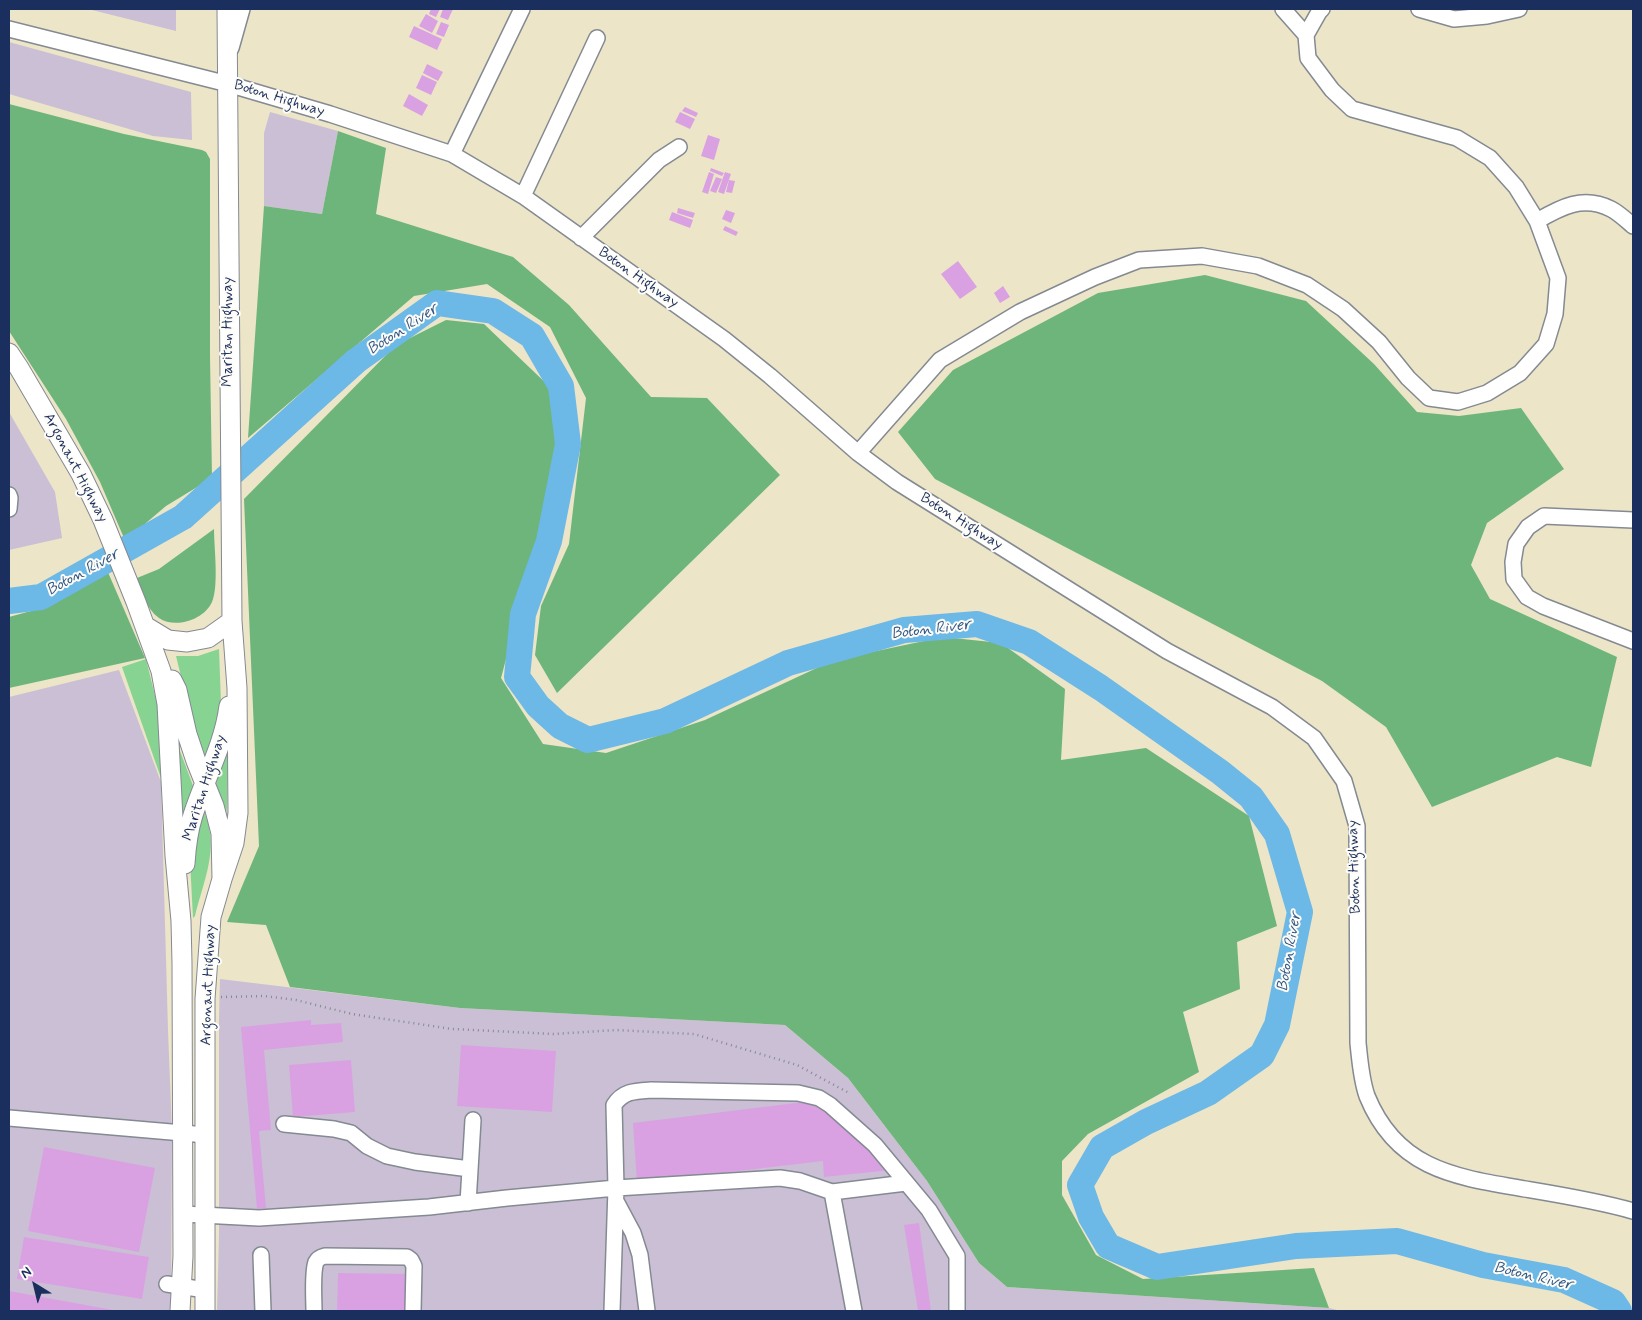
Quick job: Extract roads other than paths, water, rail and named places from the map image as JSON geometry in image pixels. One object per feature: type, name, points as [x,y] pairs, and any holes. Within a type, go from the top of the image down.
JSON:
[{"type":"main road","name":"Maritan Highway","points":[[222,878],[234,843],[238,814],[237,688],[232,621],[227,9]]},
{"type":"main road","name":"Argonaut Highway","points":[[9,354],[82,474],[103,520],[161,670],[167,704],[175,856],[181,921],[183,1214],[174,1285],[180,1311]]},
{"type":"main road","points":[[145,626],[168,640],[187,642],[208,638],[232,621]]},
{"type":"main road","name":"Argonaut Highway","points":[[152,644],[166,665],[177,690],[187,734],[214,806],[221,834],[222,878],[212,917],[205,999],[205,1311]]},
{"type":"main road","name":"Maritan Highway","points":[[181,921],[186,841],[228,717],[234,655]]},
{"type":"street","points":[[228,61],[242,9]]},
{"type":"street","points":[[452,154],[522,9]]},
{"type":"street","points":[[1283,9],[1306,35]]},
{"type":"street","points":[[858,454],[940,360],[1020,312],[1095,277],[1139,260],[1202,256],[1258,266],[1307,285],[1344,309],[1379,342],[1408,378],[1429,398],[1458,402],[1487,392],[1520,373],[1546,344],[1555,314],[1558,278],[1537,221],[1516,186],[1490,158],[1457,138],[1352,109],[1332,90],[1308,58],[1306,35],[1322,9]]},
{"type":"street","points":[[1419,9],[1454,18],[1488,16],[1519,9]]},
{"type":"street","name":"Boton Highway","points":[[9,29],[228,84],[330,114],[452,154],[523,196],[724,339],[770,376],[858,454],[897,482],[1167,651],[1272,707],[1314,738],[1344,781],[1357,826],[1358,1043],[1361,1073],[1367,1095],[1377,1115],[1405,1150],[1426,1164],[1467,1179],[1575,1198],[1633,1211]]},
{"type":"street","points":[[523,196],[597,38]]},
{"type":"street","points":[[581,238],[659,160],[679,146]]},
{"type":"street","points":[[1537,221],[1563,206],[1591,202],[1612,209],[1633,226]]},
{"type":"street","points":[[9,495],[9,509]]},
{"type":"street","points":[[1633,520],[1544,516],[1528,527],[1516,544],[1513,562],[1514,580],[1527,597],[1543,606],[1633,641]]},
{"type":"street","points":[[612,1311],[616,1195],[614,1105],[619,1097],[634,1091],[651,1090],[798,1093],[819,1098],[830,1105],[875,1145],[929,1210],[957,1256],[957,1311]]},
{"type":"street","points":[[9,1118],[206,1135]]},
{"type":"street","points":[[468,1203],[473,1120]]},
{"type":"street","points":[[284,1124],[334,1129],[350,1133],[367,1146],[387,1156],[415,1162],[470,1169]]},
{"type":"street","points":[[183,1214],[259,1218],[429,1207],[507,1198],[616,1195],[780,1178],[800,1181],[832,1192],[906,1183]]},
{"type":"street","points":[[832,1192],[854,1311]]},
{"type":"street","points":[[616,1195],[640,1255],[647,1311]]},
{"type":"street","points":[[260,1255],[263,1311]]},
{"type":"street","points":[[314,1311],[316,1262],[320,1257],[325,1256],[407,1257],[414,1266],[413,1311]]},
{"type":"street","points":[[174,1285],[205,1290]]},
{"type":"waterway","name":"Boton River","points":[[9,601],[41,597],[183,517],[356,361],[437,303],[493,311],[532,336],[561,386],[568,444],[549,541],[523,614],[517,677],[538,706],[560,726],[588,740],[665,721],[788,663],[904,630],[977,624],[1029,642],[1101,688],[1220,772],[1251,797],[1277,834],[1300,912],[1277,1025],[1262,1055],[1208,1093],[1146,1122],[1102,1147],[1080,1185],[1091,1217],[1108,1246],[1157,1267],[1296,1246],[1397,1241],[1483,1265],[1564,1280],[1613,1302],[1619,1311]]}]
